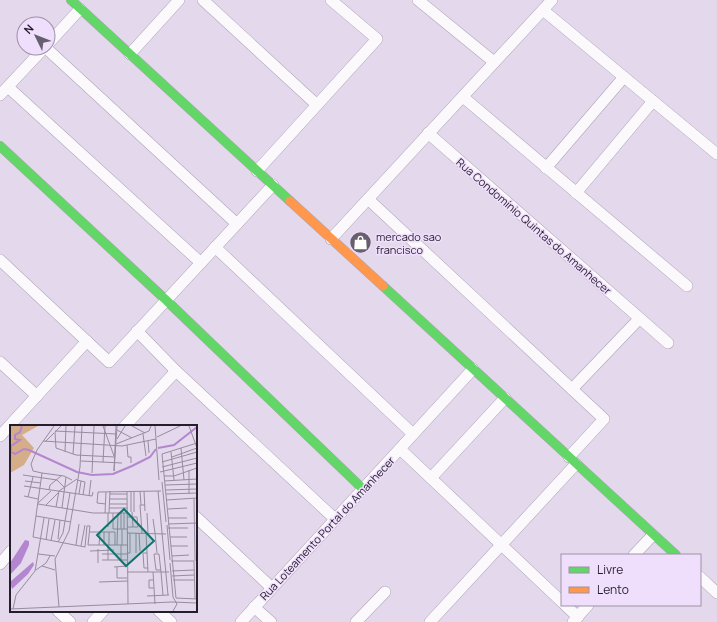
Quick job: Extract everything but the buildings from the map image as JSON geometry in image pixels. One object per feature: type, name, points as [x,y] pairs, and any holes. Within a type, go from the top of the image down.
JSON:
[{"type":"street","points":[[71,0],[675,554]]},
{"type":"street","points":[[130,54],[179,0]]},
{"type":"street","points":[[203,0],[317,105]]},
{"type":"street","points":[[257,171],[377,39],[331,0]]},
{"type":"street","points":[[418,0],[494,62]]},
{"type":"street","points":[[331,239],[552,0]]},
{"type":"street","points":[[56,35],[80,9]]},
{"type":"street","points":[[543,10],[717,154]]},
{"type":"street","points":[[0,95],[37,56]]},
{"type":"street","points":[[54,56],[237,224]]},
{"type":"street","points":[[546,168],[624,77]]},
{"type":"street","points":[[8,87],[201,263]]},
{"type":"street","points":[[462,97],[687,286]]},
{"type":"street","points":[[576,193],[653,101]]},
{"type":"street","name":"Rua Condomínio Quintas do Amanhecer","points":[[428,133],[668,343]]},
{"type":"street","points":[[0,146],[166,300],[363,489]]},
{"type":"street","points":[[0,260],[109,362],[272,185]]},
{"type":"street","points":[[368,199],[604,419],[573,460],[501,545],[430,622]]},
{"type":"street","points":[[215,247],[413,434]]},
{"type":"street","points":[[572,390],[639,319]]},
{"type":"street","points":[[137,331],[176,371],[335,519]]},
{"type":"street","points":[[10,425],[87,341]]},
{"type":"street","points":[[0,362],[37,396]]},
{"type":"street","name":"Rua Loteamento Portal do Amanhecer","points":[[241,622],[473,369]]},
{"type":"street","points":[[126,425],[176,371]]},
{"type":"street","points":[[431,478],[505,398]]},
{"type":"street","points":[[0,436],[10,425]]},
{"type":"street","name":"Rua Loteamento Portal do Amanhecer","points":[[400,448],[561,601]]},
{"type":"street","points":[[197,518],[272,588]]},
{"type":"street","points":[[635,554],[653,535]]},
{"type":"street","points":[[701,578],[717,593]]},
{"type":"street","points":[[356,622],[384,592]]},
{"type":"street","points":[[566,606],[575,619],[587,606]]},
{"type":"street","name":"Rua Loteamento Portal do Amanhecer","points":[[254,607],[271,622]]},
{"type":"street","points":[[59,612],[70,622]]},
{"type":"street","points":[[93,622],[102,612]]},
{"type":"street","points":[[160,612],[171,622]]},
{"type":"traffic: fast","points":[[71,0],[290,201]]},
{"type":"traffic: fast","points":[[0,146],[166,300],[363,489]]},
{"type":"traffic: fast","points":[[383,286],[675,554]]},
{"type":"traffic: slow","points":[[290,201],[383,286]]},
{"type":"place","name":"mercado sao francisco","points":[[360,242]]}]
